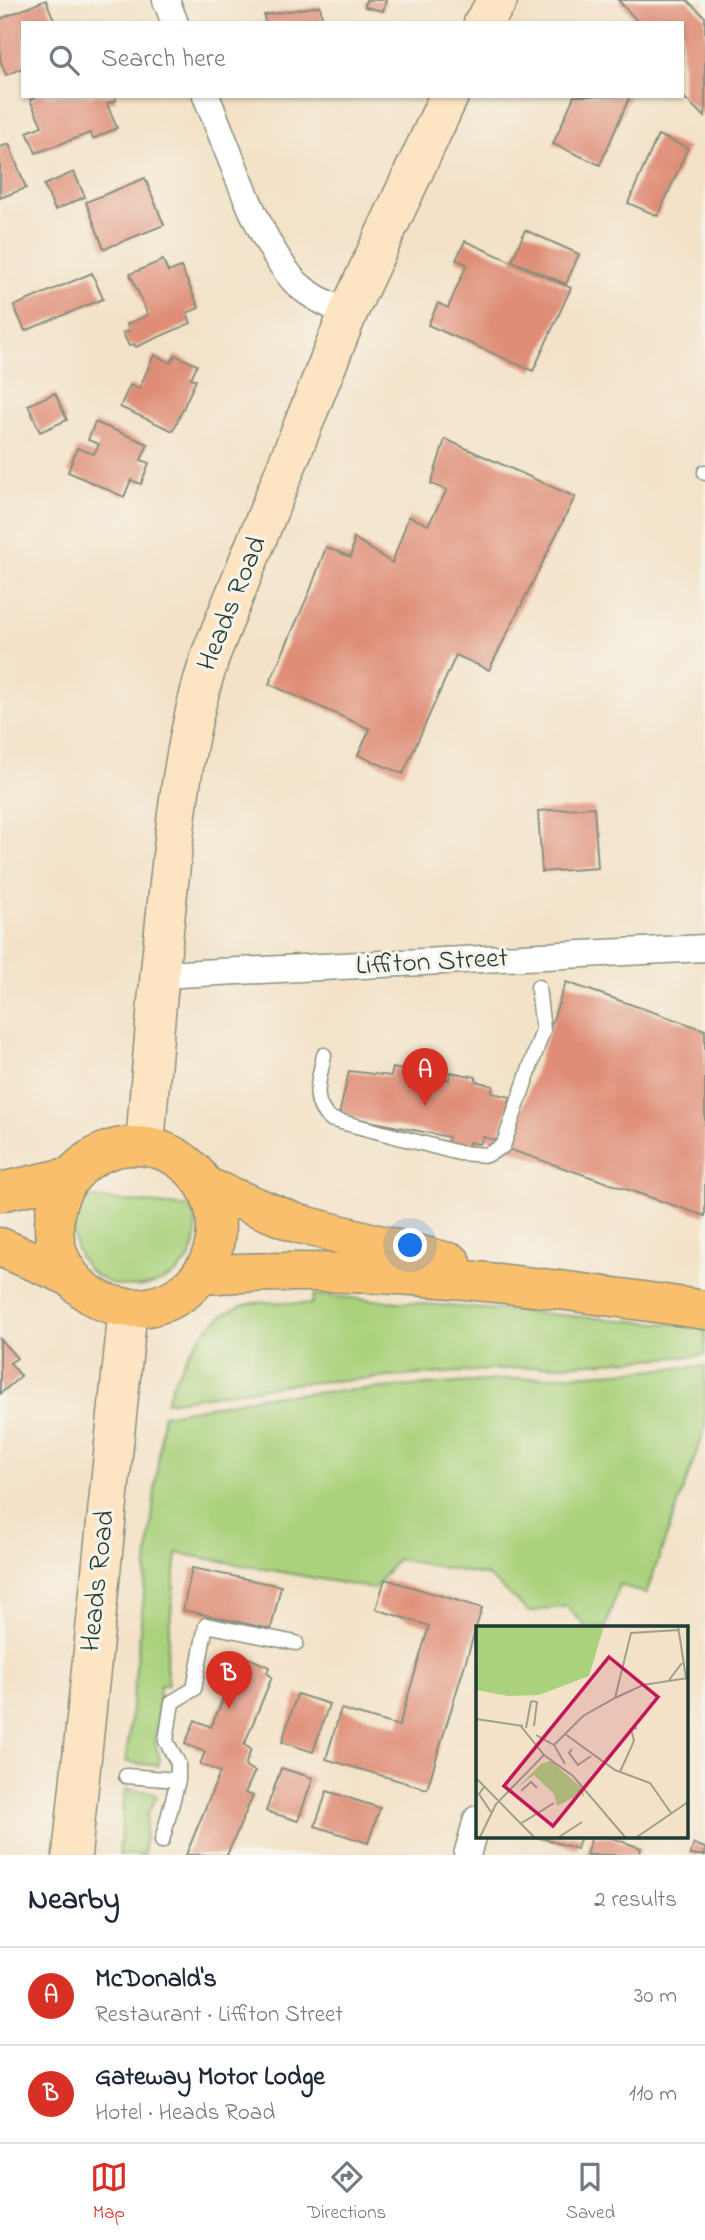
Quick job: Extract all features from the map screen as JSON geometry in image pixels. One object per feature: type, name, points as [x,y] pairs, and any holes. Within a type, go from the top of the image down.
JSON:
[{"type":"highway","points":[[0,1247],[71,1278],[96,1298],[128,1308],[161,1304],[190,1287],[201,1275],[214,1247],[217,1231],[212,1200],[197,1173],[174,1155],[145,1146],[112,1149],[83,1164],[72,1176],[58,1200],[54,1227],[58,1254],[71,1278]]},
{"type":"highway","points":[[0,1192],[72,1176]]},
{"type":"highway","points":[[205,1186],[296,1223],[529,1284]]},
{"type":"highway","points":[[201,1275],[312,1272],[529,1284],[705,1310]]},
{"type":"main road","points":[[484,21],[498,0]]},
{"type":"main road","name":"Heads Road","points":[[145,1146],[159,975],[177,811],[197,696],[211,654],[348,313],[448,98]]},
{"type":"main road","name":"Heads Road","points":[[72,1855],[128,1308]]},
{"type":"street","points":[[166,0],[174,21]]},
{"type":"street","points":[[207,98],[267,239],[290,277],[321,300],[348,313]]},
{"type":"street","name":"Liffiton Street","points":[[159,975],[705,948]]},
{"type":"street","points":[[467,1855],[476,1826]]},
{"type":"lane","points":[[324,1055],[316,1099],[320,1111],[330,1119],[459,1153],[487,1155],[503,1146],[543,1030],[538,987]]},
{"type":"lane","points":[[162,1841],[178,1780],[178,1763],[166,1741],[173,1702],[194,1689],[206,1625],[296,1643]]},
{"type":"lane","points":[[126,1776],[178,1780]]},
{"type":"green space","points":[[80,1197],[191,1207],[195,1241],[183,1266],[161,1282],[134,1287],[106,1281],[85,1265],[74,1237]]},
{"type":"green space","points":[[314,1295],[705,1327],[705,1355],[289,1384],[166,1402],[185,1359],[204,1333],[227,1313],[241,1306],[258,1303],[312,1304]]},
{"type":"green space","points":[[705,1366],[705,1429],[646,1594],[619,1584],[606,1626],[585,1626],[566,1606],[529,1612],[488,1576],[397,1559],[374,1589],[177,1553],[166,1663],[168,1685],[160,1685],[155,1743],[160,1759],[158,1766],[126,1762],[163,1415],[266,1396]]},
{"type":"green space","points":[[125,1789],[152,1792],[157,1797],[147,1814],[144,1855],[119,1855]]},
{"type":"building","points":[[46,0],[54,21],[21,21],[21,69],[6,75],[0,59],[0,19]]},
{"type":"building","points":[[366,0],[386,0],[383,11],[365,7]]},
{"type":"building","points":[[618,0],[687,0],[705,17],[705,117],[684,98],[684,21],[637,21]]},
{"type":"building","points":[[320,6],[323,21],[265,21],[264,15]]},
{"type":"building","points":[[116,98],[107,104],[117,128],[93,139],[90,133],[36,153],[27,132],[42,126],[30,100]]},
{"type":"building","points":[[573,98],[629,98],[600,165],[553,144]]},
{"type":"building","points":[[658,135],[688,148],[658,216],[628,203]]},
{"type":"building","points":[[9,144],[26,188],[0,198],[0,147]]},
{"type":"building","points":[[74,172],[85,197],[55,210],[44,185]]},
{"type":"building","points":[[145,178],[164,225],[104,249],[86,202]]},
{"type":"building","points":[[525,230],[579,254],[566,284],[512,261]]},
{"type":"building","points":[[465,241],[571,288],[533,371],[428,325],[438,303],[448,308],[467,264],[456,260]]},
{"type":"building","points":[[163,260],[168,272],[181,267],[199,308],[187,313],[191,323],[136,347],[134,344],[129,346],[123,333],[129,331],[127,324],[148,315],[130,274]]},
{"type":"building","points":[[92,273],[103,299],[25,331],[14,306]]},
{"type":"building","points":[[154,355],[171,363],[175,355],[197,365],[191,378],[196,380],[173,431],[120,407],[130,385],[139,389]]},
{"type":"building","points":[[55,393],[67,420],[40,432],[28,405]]},
{"type":"building","points":[[95,422],[148,444],[141,460],[149,463],[141,484],[131,480],[124,497],[68,472],[77,448],[94,454],[99,444],[88,440]]},
{"type":"building","points":[[445,439],[575,497],[489,670],[456,655],[403,774],[358,755],[370,729],[269,684],[310,591],[326,547],[351,557],[354,538],[392,563],[409,516],[428,525],[447,490],[431,484]]},
{"type":"building","points":[[594,807],[598,868],[542,872],[538,811]]},
{"type":"building","points":[[566,982],[705,1030],[705,1216],[508,1149]]},
{"type":"building","points":[[393,1068],[449,1080],[450,1072],[476,1077],[476,1081],[493,1086],[492,1093],[511,1097],[498,1141],[483,1137],[480,1144],[469,1142],[467,1151],[447,1147],[449,1137],[339,1115],[349,1071],[391,1076]]},
{"type":"building","points":[[0,1339],[17,1358],[10,1363],[21,1376],[0,1394]]},
{"type":"building","points":[[192,1568],[281,1586],[271,1629],[183,1610]]},
{"type":"building","points":[[385,1579],[482,1608],[427,1789],[326,1759],[341,1709],[399,1726],[429,1626],[376,1609]]},
{"type":"building","points":[[242,1655],[269,1667],[267,1673],[272,1677],[244,1745],[251,1749],[245,1766],[255,1771],[245,1793],[253,1796],[227,1855],[186,1855],[220,1772],[200,1764],[205,1752],[185,1744],[195,1720],[211,1727]]},
{"type":"building","points":[[297,1694],[329,1704],[313,1752],[282,1742]]},
{"type":"building","points":[[281,1768],[313,1778],[298,1821],[266,1811]]},
{"type":"building","points":[[327,1791],[380,1808],[368,1843],[315,1826]]},
{"type":"building","points":[[541,1838],[580,1838],[577,1849]]},
{"type":"building","points":[[591,1838],[612,1838],[641,1848],[639,1855],[586,1855]]},
{"type":"building","points":[[694,1844],[705,1848],[705,1855],[690,1855]]},
{"type":"place","name":"McDonald's","points":[[425,1106]]},
{"type":"place","name":"Gateway Motor Lodge","points":[[229,1709]]}]
